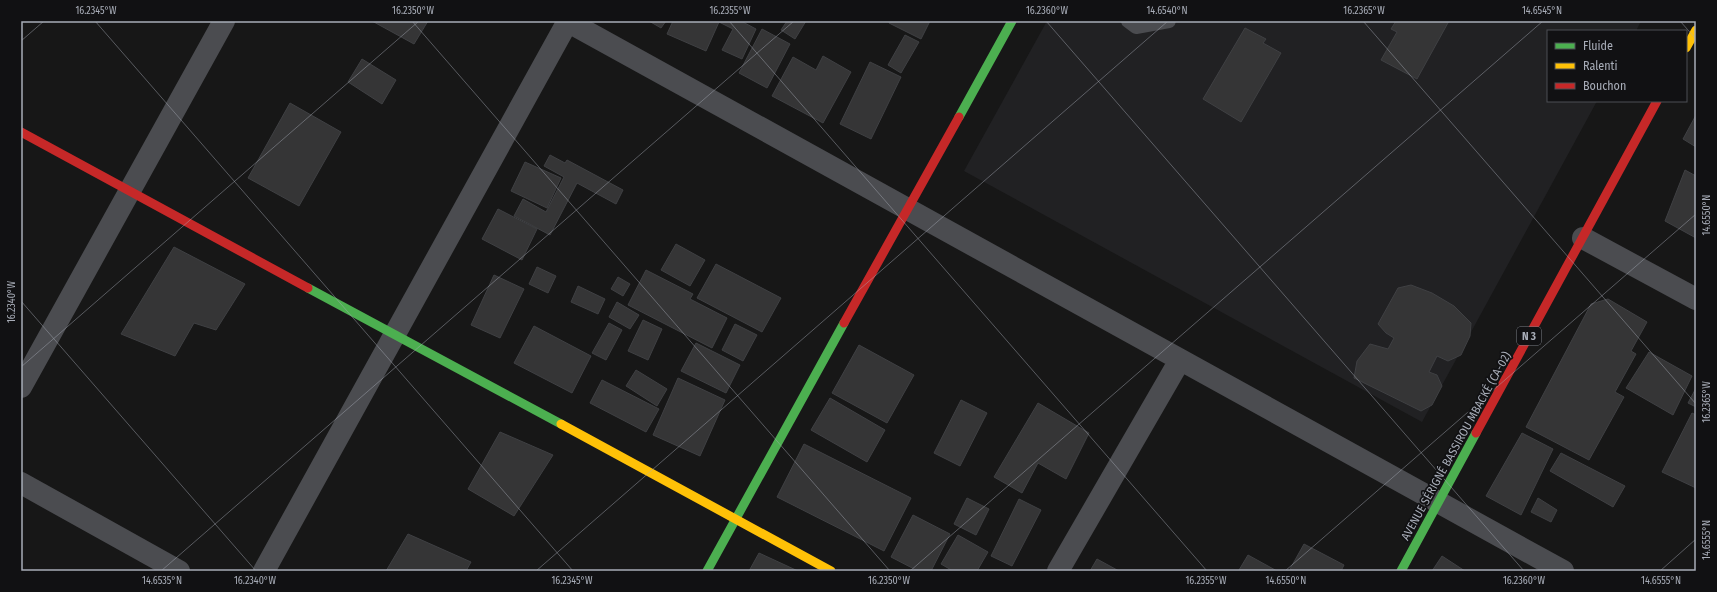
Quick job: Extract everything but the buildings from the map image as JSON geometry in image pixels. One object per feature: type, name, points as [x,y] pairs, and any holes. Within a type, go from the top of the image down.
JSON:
[{"type":"street","points":[[21,386],[224,21]]},
{"type":"street","points":[[264,571],[568,21],[1563,571]]},
{"type":"street","points":[[707,571],[1012,21]]},
{"type":"street","points":[[1687,46],[1696,30]]},
{"type":"street","name":"AVENUE SÉRIGNÉ BASSIROU MBACKÉ (CA-02)","points":[[1401,571],[1656,102]]},
{"type":"street","points":[[21,132],[830,571]]},
{"type":"street","points":[[1582,238],[1696,299]]},
{"type":"street","points":[[1058,571],[1180,360]]},
{"type":"street","points":[[21,483],[179,571]]},
{"type":"lane","points":[[1128,21],[1136,27],[1169,21]]},
{"type":"shaded area","points":[[1047,21],[1641,21],[1636,30],[1547,30],[1547,102],[1596,102],[1422,422],[964,171]]},
{"type":"traffic: fast","points":[[959,117],[1012,21]]},
{"type":"traffic: fast","points":[[308,288],[561,424]]},
{"type":"traffic: fast","points":[[707,571],[844,323]]},
{"type":"traffic: fast","points":[[1401,571],[1476,433]]},
{"type":"traffic: slow","points":[[1687,46],[1696,30]]},
{"type":"traffic: slow","points":[[561,424],[831,571]]},
{"type":"traffic: jam","points":[[1476,433],[1656,102]]},
{"type":"traffic: jam","points":[[844,323],[959,117]]},
{"type":"traffic: jam","points":[[21,132],[308,288]]}]
